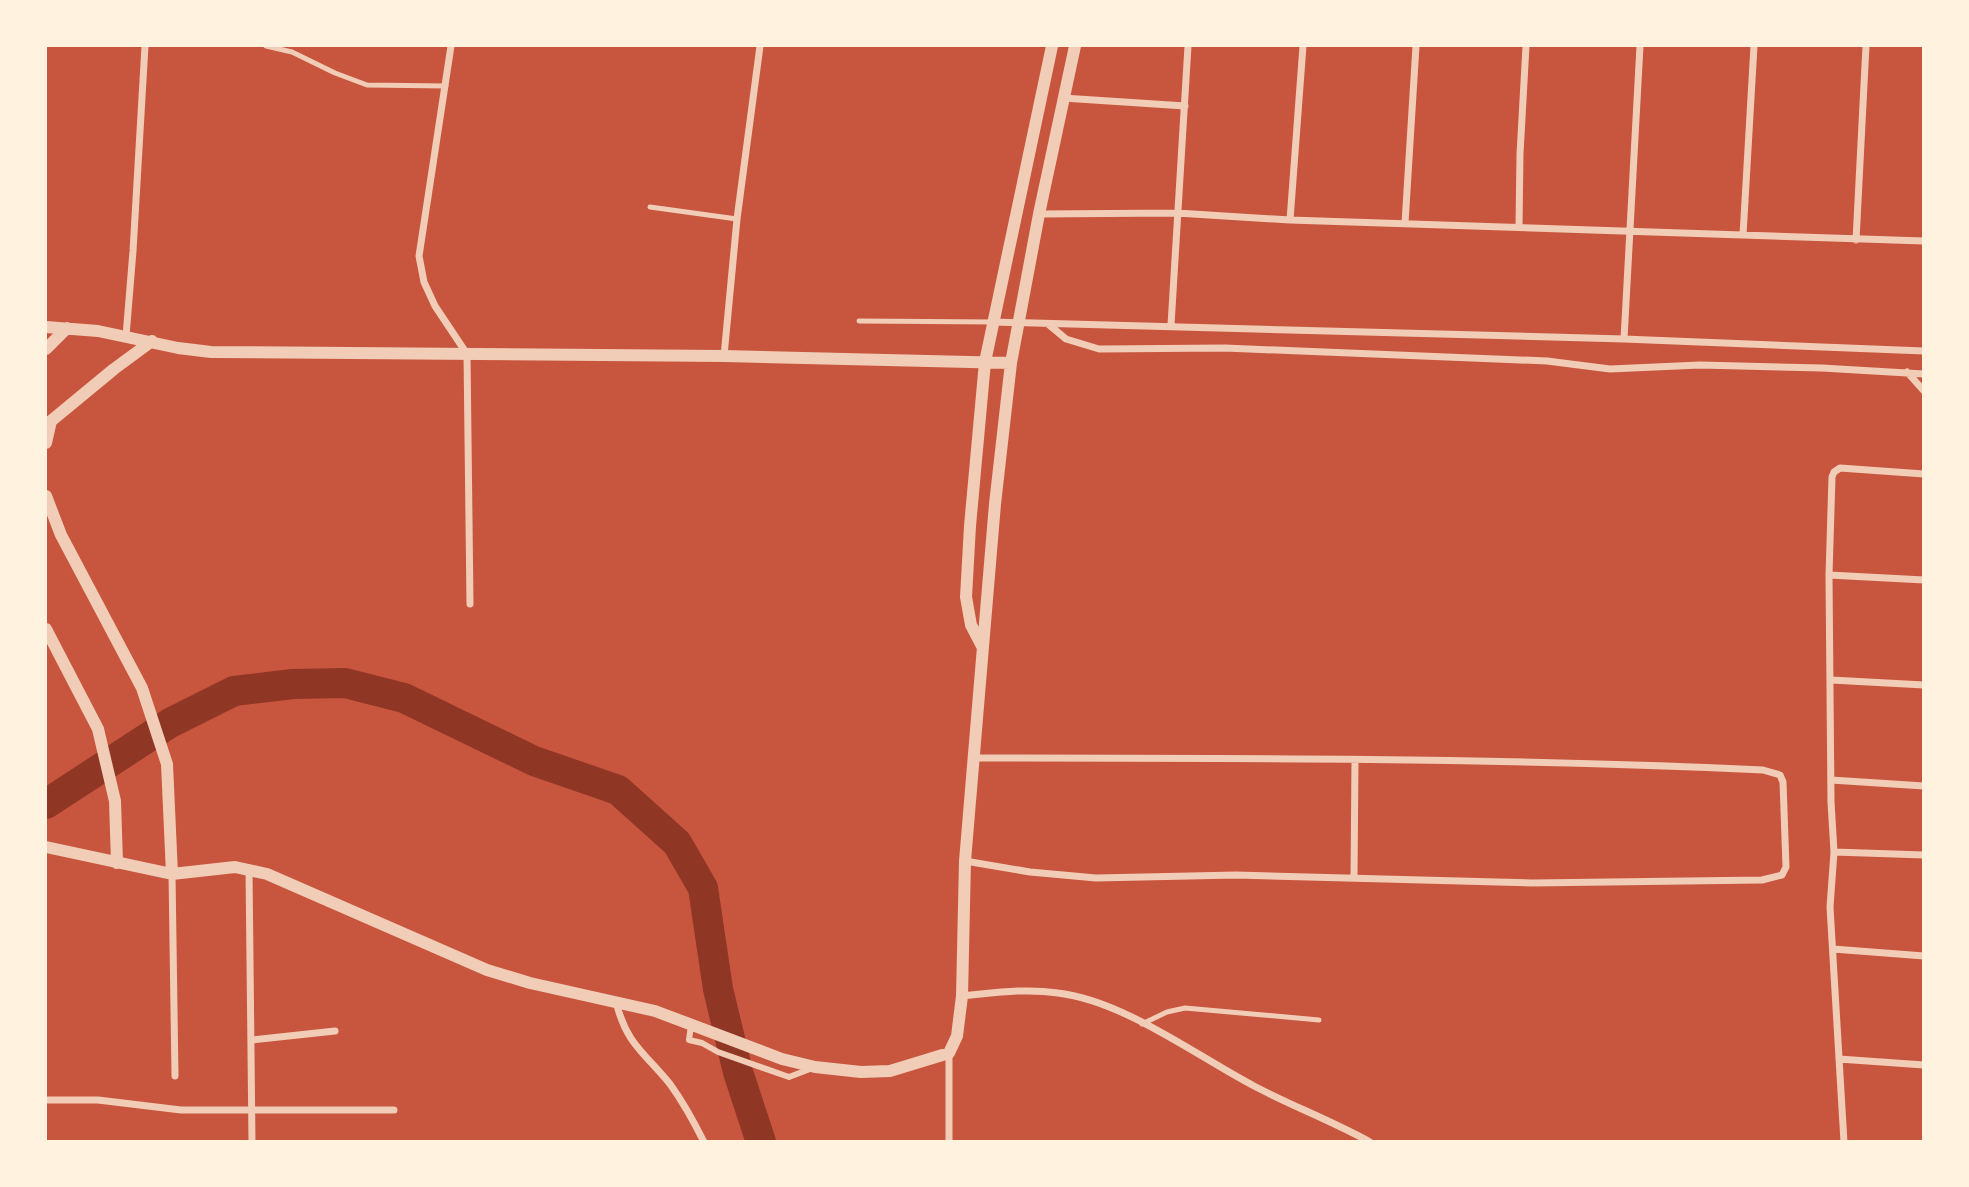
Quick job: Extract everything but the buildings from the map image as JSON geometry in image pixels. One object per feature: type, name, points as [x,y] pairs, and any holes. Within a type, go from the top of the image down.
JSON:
[{"type":"street","points":[[126,336],[145,46]]},
{"type":"street","points":[[458,46],[451,49],[419,256],[424,282],[435,306],[467,354],[470,604]]},
{"type":"street","points":[[724,356],[737,219],[760,46]]},
{"type":"street","points":[[983,648],[971,625],[966,597],[985,362],[1052,46]]},
{"type":"street","points":[[949,1142],[949,1053],[957,1035],[962,996],[965,861],[995,504],[1011,363],[1017,322],[1075,46]]},
{"type":"street","points":[[1171,326],[1188,46]]},
{"type":"street","points":[[1290,220],[1303,46]]},
{"type":"street","points":[[1405,223],[1416,46]]},
{"type":"street","points":[[1519,227],[1526,46]]},
{"type":"street","points":[[1624,339],[1640,46]]},
{"type":"street","points":[[1743,235],[1754,46]]},
{"type":"street","points":[[1856,240],[1866,46]]},
{"type":"street","points":[[1063,98],[1185,106]]},
{"type":"street","points":[[1039,214],[1177,212],[1290,220],[1923,241]]},
{"type":"street","points":[[994,322],[1624,339],[1923,351]]},
{"type":"street","points":[[1048,324],[1066,340],[1099,349],[1225,348],[1534,360],[1610,369],[1700,365],[1923,374]]},
{"type":"street","points":[[46,327],[126,336],[178,348],[211,352],[724,356],[1011,363]]},
{"type":"street","points":[[46,349],[67,328]]},
{"type":"street","points":[[46,443],[51,421],[152,341]]},
{"type":"street","points":[[1907,372],[1923,391]]},
{"type":"street","points":[[1844,1142],[1830,907],[1834,852],[1829,575],[1834,472],[1840,468],[1923,474]]},
{"type":"street","points":[[46,496],[49,514],[142,688],[167,764],[172,874],[174,1076]]},
{"type":"street","points":[[1829,575],[1923,580]]},
{"type":"street","points":[[46,629],[98,729],[115,801],[117,863]]},
{"type":"street","points":[[1831,680],[1923,685]]},
{"type":"street","points":[[965,861],[1030,872],[1097,878],[1236,875],[1546,883],[1762,880],[1782,875],[1786,867],[1785,794],[1780,775],[1773,771],[1639,764],[975,758]]},
{"type":"street","points":[[1354,878],[1355,760]]},
{"type":"street","points":[[1831,780],[1923,786]]},
{"type":"street","points":[[46,847],[172,874],[216,868],[249,869],[268,874],[487,970],[530,983],[655,1011],[782,1059],[815,1067],[862,1072],[890,1071],[949,1053]]},
{"type":"street","points":[[1834,852],[1923,855]]},
{"type":"street","points":[[249,869],[252,1142]]},
{"type":"street","points":[[1832,950],[1923,956]]},
{"type":"street","points":[[962,996],[1013,990],[1058,993],[1099,1002],[1256,1087],[1370,1142]]},
{"type":"street","points":[[616,1001],[622,1026],[631,1041],[670,1085],[704,1142]]},
{"type":"street","points":[[691,1025],[690,1040],[789,1077],[815,1067]]},
{"type":"street","points":[[252,1040],[335,1031]]},
{"type":"street","points":[[1839,1059],[1923,1065]]},
{"type":"street","points":[[46,1100],[99,1100],[181,1110],[394,1110]]},
{"type":"lane","points":[[266,46],[292,52],[367,85],[446,86]]},
{"type":"lane","points":[[650,207],[737,219]]},
{"type":"lane","points":[[859,321],[994,322]]},
{"type":"lane","points":[[1142,1024],[1167,1012],[1185,1008],[1319,1020]]},
{"type":"waterway","points":[[46,804],[170,723],[234,691],[293,684],[345,683],[404,698],[534,761],[618,790],[677,843],[703,888],[718,989],[738,1072],[761,1142]]}]
